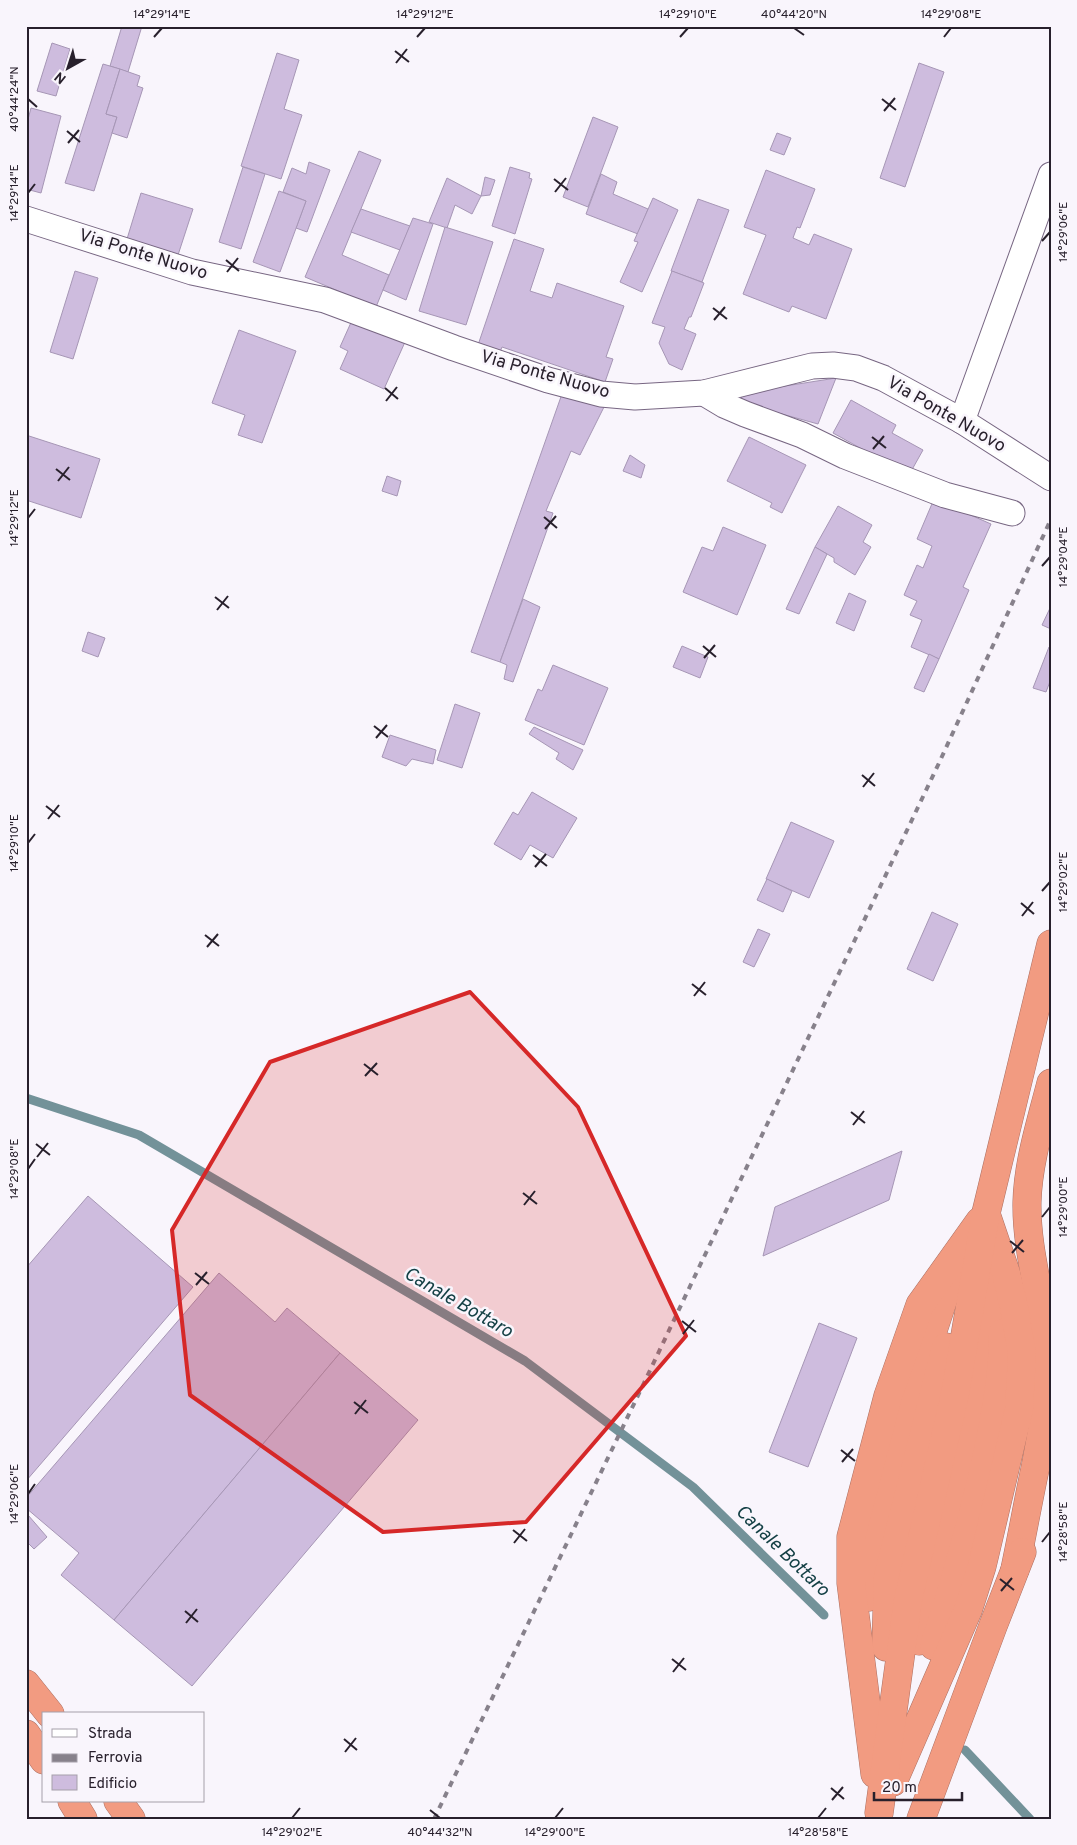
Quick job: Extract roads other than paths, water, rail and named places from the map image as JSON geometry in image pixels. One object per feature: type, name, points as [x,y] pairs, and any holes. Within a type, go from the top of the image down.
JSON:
[{"type":"highway","points":[[879,1816],[908,1600],[955,1394],[986,1213],[1051,944]]},
{"type":"highway","points":[[1015,1569],[1044,1423],[1047,1391],[1048,1360],[1044,1320],[1028,1232],[1027,1202],[1030,1172],[1051,1083]]},
{"type":"highway","points":[[879,1816],[868,1572],[909,1403],[944,1297],[986,1213]]},
{"type":"highway","points":[[879,1816],[968,1610],[982,1566],[1019,1409],[1022,1354],[1006,1273],[986,1213]]},
{"type":"highway","points":[[1028,1232],[1051,1260]]},
{"type":"highway","points":[[922,1817],[1015,1569],[1051,1484]]},
{"type":"highway","points":[[26,1684],[48,1712]]},
{"type":"highway","points":[[26,1734],[42,1757]]},
{"type":"highway","points":[[73,1802],[83,1819]]},
{"type":"highway","points":[[119,1802],[131,1819]]},
{"type":"street","points":[[962,421],[1051,175]]},
{"type":"street","name":"Via Ponte Nuovo","points":[[26,219],[192,272],[325,300],[454,348],[548,380],[601,394],[635,397],[704,393],[812,366],[833,365],[856,368],[883,378],[962,421],[1046,475]]},
{"type":"street","points":[[704,393],[724,405],[745,414],[802,435],[845,456],[945,496],[1012,513]]},
{"type":"waterway","name":"Canale Bottaro","points":[[26,1098],[139,1135],[525,1361],[693,1487],[824,1615]]},
{"type":"waterway","name":"Canale Bottaro","points":[[965,1750],[1030,1819]]},
{"type":"railway","points":[[434,1819],[939,763],[1051,519]]}]
